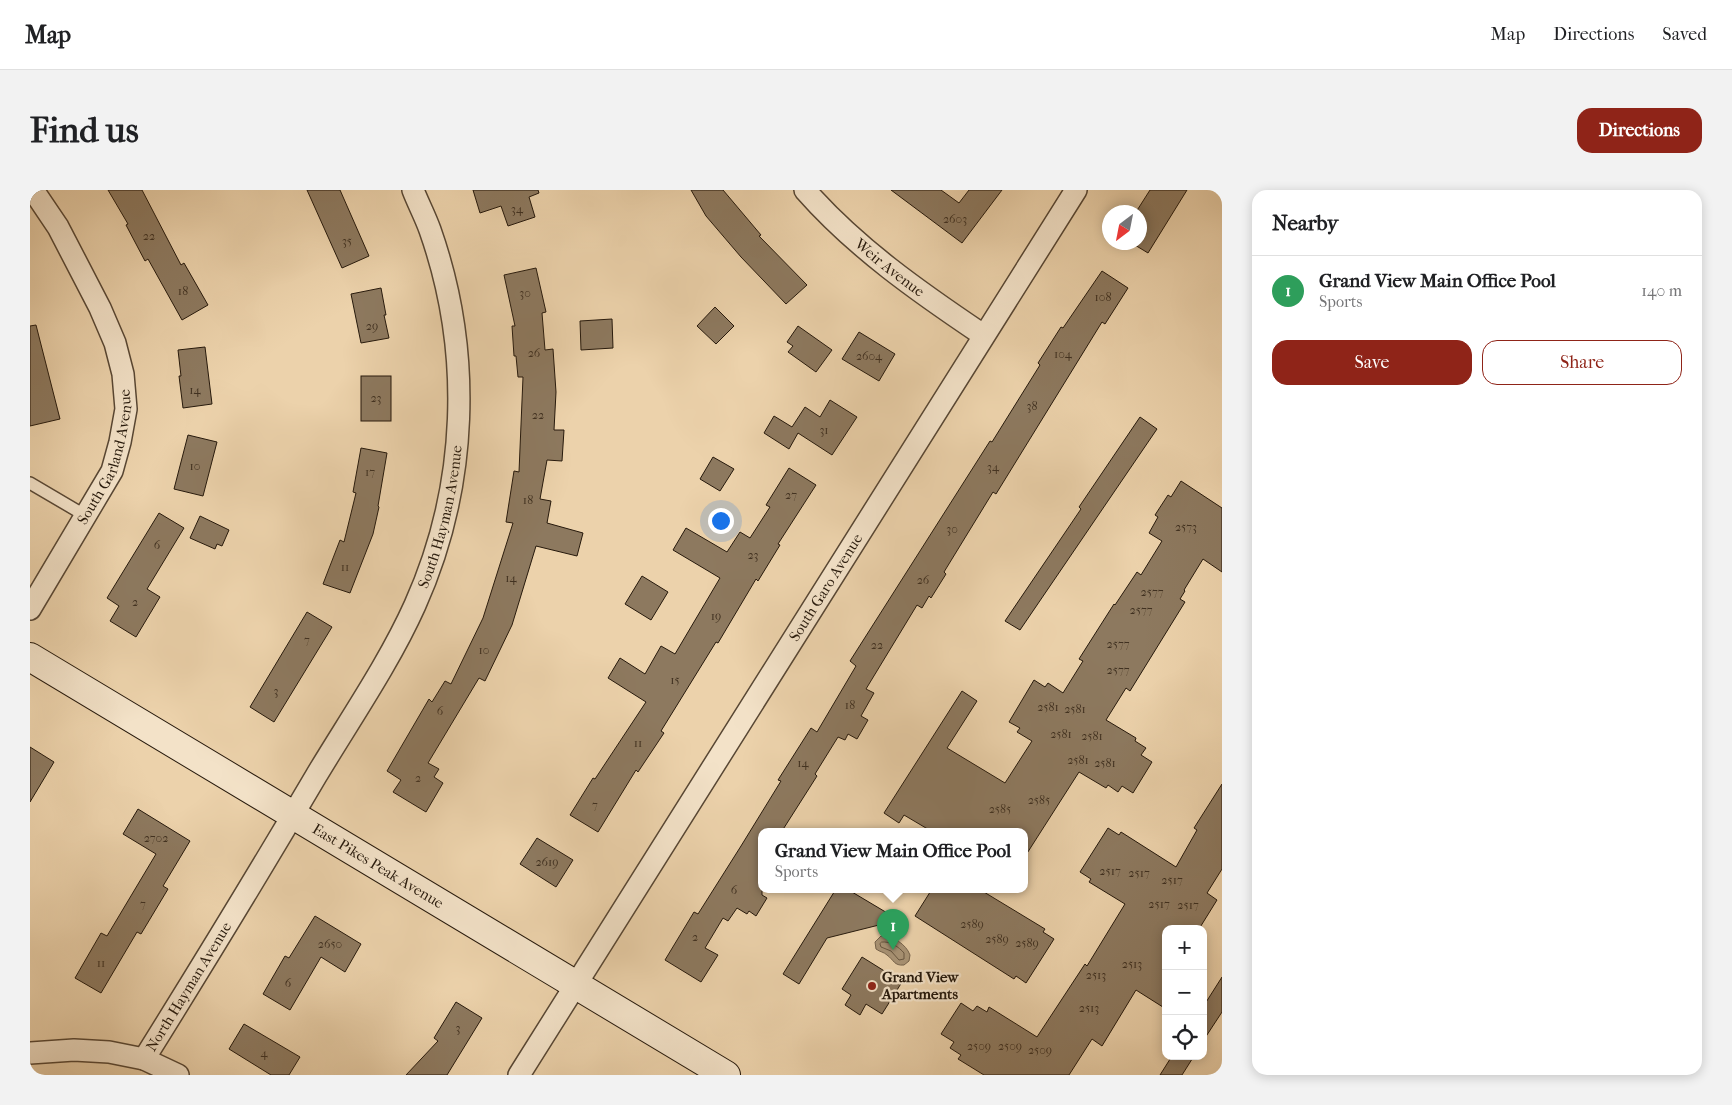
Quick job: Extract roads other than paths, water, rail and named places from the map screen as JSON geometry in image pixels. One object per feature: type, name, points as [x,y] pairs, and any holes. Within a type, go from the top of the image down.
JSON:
[{"type":"main road","name":"East Pikes Peak Avenue","points":[[30,657],[726,1075]]},
{"type":"street","name":"South Garland Avenue","points":[[30,609],[112,472],[126,409],[123,374],[115,343],[100,308],[58,227],[33,190]]},
{"type":"street","name":"South Hayman Avenue","points":[[293,815],[388,656],[415,605],[438,540],[454,470],[460,398],[452,313],[430,229],[413,190]]},
{"type":"street","name":"Weir Avenue","points":[[804,190],[842,228],[877,259],[911,286],[983,335]]},
{"type":"street","name":"South Garo Avenue","points":[[519,1075],[1076,190]]},
{"type":"street","name":"North Hayman Avenue","points":[[30,1054],[74,1050],[109,1052],[144,1059],[293,815]]},
{"type":"street","points":[[144,1059],[178,1075]]},
{"type":"lane","points":[[30,483],[86,516]]},
{"type":"water","points":[[881,936],[890,937],[902,944],[910,955],[909,961],[904,965],[898,965],[886,954],[876,949],[875,942]]},
{"type":"place","name":"Grand View Main Office Pool","points":[[893,950]]},
{"type":"place","name":"Grand View Apartments","points":[[872,986]]}]
